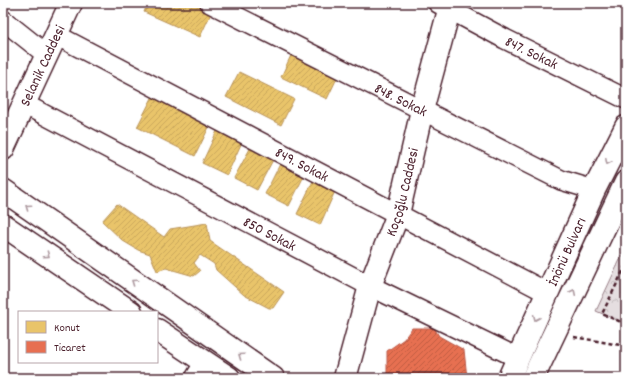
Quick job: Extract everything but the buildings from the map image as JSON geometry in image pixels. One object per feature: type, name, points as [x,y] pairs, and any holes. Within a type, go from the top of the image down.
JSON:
[{"type":"main road","name":"Selanik Caddesi","points":[[3,149],[71,3]]},
{"type":"main road","name":"Koçoğlu Caddesi","points":[[345,378],[370,286],[398,214],[446,5]]},
{"type":"main road","name":"İnönü Bulvarı","points":[[509,378],[594,190],[626,127]]},
{"type":"main road","name":"İnönü Bulvarı","points":[[533,378],[626,182]]},
{"type":"main road","points":[[3,190],[273,378]]},
{"type":"main road","points":[[3,225],[130,311]]},
{"type":"main road","points":[[158,331],[200,370],[229,378]]},
{"type":"street","name":"848. Sokak","points":[[210,3],[561,180],[594,190]]},
{"type":"street","name":"847. Sokak","points":[[446,5],[505,39],[626,99]]},
{"type":"street","name":"849. Sokak","points":[[3,20],[51,45],[398,214],[548,292]]},
{"type":"street","name":"850 Sokak","points":[[24,104],[370,286],[518,358]]},
{"type":"path","points":[[626,265],[602,314],[626,324]]},
{"type":"path","points":[[554,334],[626,346]]},
{"type":"green space","points":[[626,247],[626,324],[596,311]]}]
